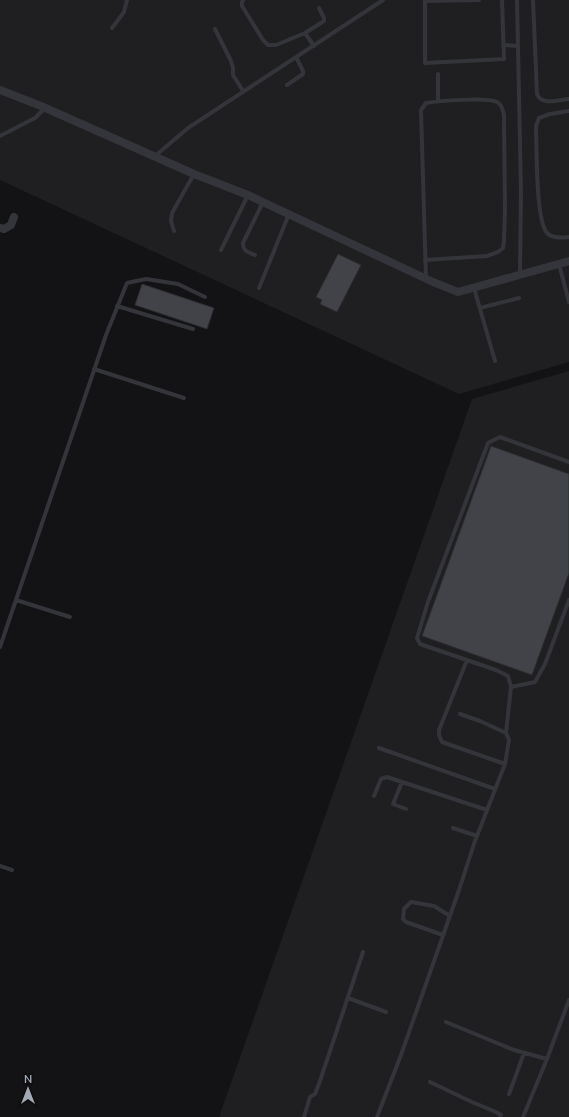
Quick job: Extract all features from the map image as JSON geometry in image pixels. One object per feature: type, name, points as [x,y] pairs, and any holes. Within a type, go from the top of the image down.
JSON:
[{"type":"street","points":[[0,90],[43,107],[194,174],[248,195],[426,279],[458,292],[569,261]]},
{"type":"street","points":[[0,228],[4,229],[11,225],[14,217]]},
{"type":"lane","points":[[112,28],[124,12],[127,0]]},
{"type":"lane","points":[[243,0],[242,6],[263,40],[268,45],[276,45],[305,33],[324,21],[319,8]]},
{"type":"lane","points":[[155,156],[188,128],[383,0]]},
{"type":"lane","points":[[479,0],[425,1],[425,63],[504,59],[502,0]]},
{"type":"lane","points":[[517,0],[521,191],[520,274]]},
{"type":"lane","points":[[534,0],[537,94],[539,99],[542,101],[549,102],[569,99]]},
{"type":"lane","points":[[215,29],[231,61],[233,75],[243,91]]},
{"type":"lane","points":[[305,33],[314,46]]},
{"type":"lane","points":[[503,45],[518,46]]},
{"type":"lane","points":[[287,85],[304,73],[296,57]]},
{"type":"lane","points":[[438,74],[438,101]]},
{"type":"lane","points":[[425,260],[487,256],[498,252],[503,248],[505,202],[504,116],[500,104],[496,101],[438,101],[426,103],[421,110],[425,260],[426,279]]},
{"type":"lane","points":[[0,136],[35,118],[43,107]]},
{"type":"lane","points":[[569,112],[550,114],[539,118],[536,126],[538,200],[544,226],[548,234],[559,238],[569,238]]},
{"type":"lane","points":[[174,231],[171,221],[172,213],[194,174]]},
{"type":"lane","points":[[221,250],[248,195]]},
{"type":"lane","points":[[255,255],[245,251],[243,248],[243,243],[263,202]]},
{"type":"lane","points":[[259,288],[289,214]]},
{"type":"lane","points":[[559,264],[567,284],[569,302]]},
{"type":"lane","points":[[0,647],[94,369],[127,283],[146,279],[178,284],[205,297]]},
{"type":"lane","points":[[474,287],[495,361]]},
{"type":"lane","points":[[480,308],[519,298]]},
{"type":"lane","points":[[117,306],[193,329]]},
{"type":"lane","points":[[94,369],[184,398]]},
{"type":"lane","points":[[377,1117],[401,1055],[477,836],[505,764],[509,740],[506,733],[511,687],[508,676],[496,670],[420,644],[417,638],[431,594],[488,443],[500,437],[569,462]]},
{"type":"lane","points":[[16,600],[70,617]]},
{"type":"lane","points":[[511,687],[535,682],[545,664],[569,600]]},
{"type":"lane","points":[[466,660],[439,730],[440,738],[442,742],[505,764]]},
{"type":"lane","points":[[460,714],[506,733]]},
{"type":"lane","points":[[379,748],[495,789]]},
{"type":"lane","points":[[374,796],[382,779],[387,777],[487,810]]},
{"type":"lane","points":[[402,782],[393,804],[406,809]]},
{"type":"lane","points":[[453,828],[477,836]]},
{"type":"lane","points":[[0,866],[12,870]]},
{"type":"lane","points":[[443,935],[406,922],[403,919],[404,909],[411,902],[434,906],[450,916]]},
{"type":"lane","points":[[304,1117],[310,1098],[315,1094],[320,1081],[363,952]]},
{"type":"lane","points":[[348,998],[386,1012]]},
{"type":"lane","points":[[523,1117],[569,1000]]},
{"type":"lane","points":[[446,1022],[514,1050],[547,1059]]},
{"type":"lane","points":[[509,1094],[524,1053]]},
{"type":"lane","points":[[430,1082],[496,1112],[501,1115],[500,1117]]},
{"type":"shaded area","points":[[0,0],[569,0],[569,362],[459,394],[0,180]]},
{"type":"shaded area","points":[[569,371],[569,1117],[219,1117],[472,399]]},
{"type":"building","points":[[338,254],[361,265],[337,312],[320,304],[322,300],[316,297]]},
{"type":"building","points":[[142,284],[214,308],[207,329],[135,305]]},
{"type":"building","points":[[491,446],[569,474],[569,573],[532,675],[422,636]]}]
